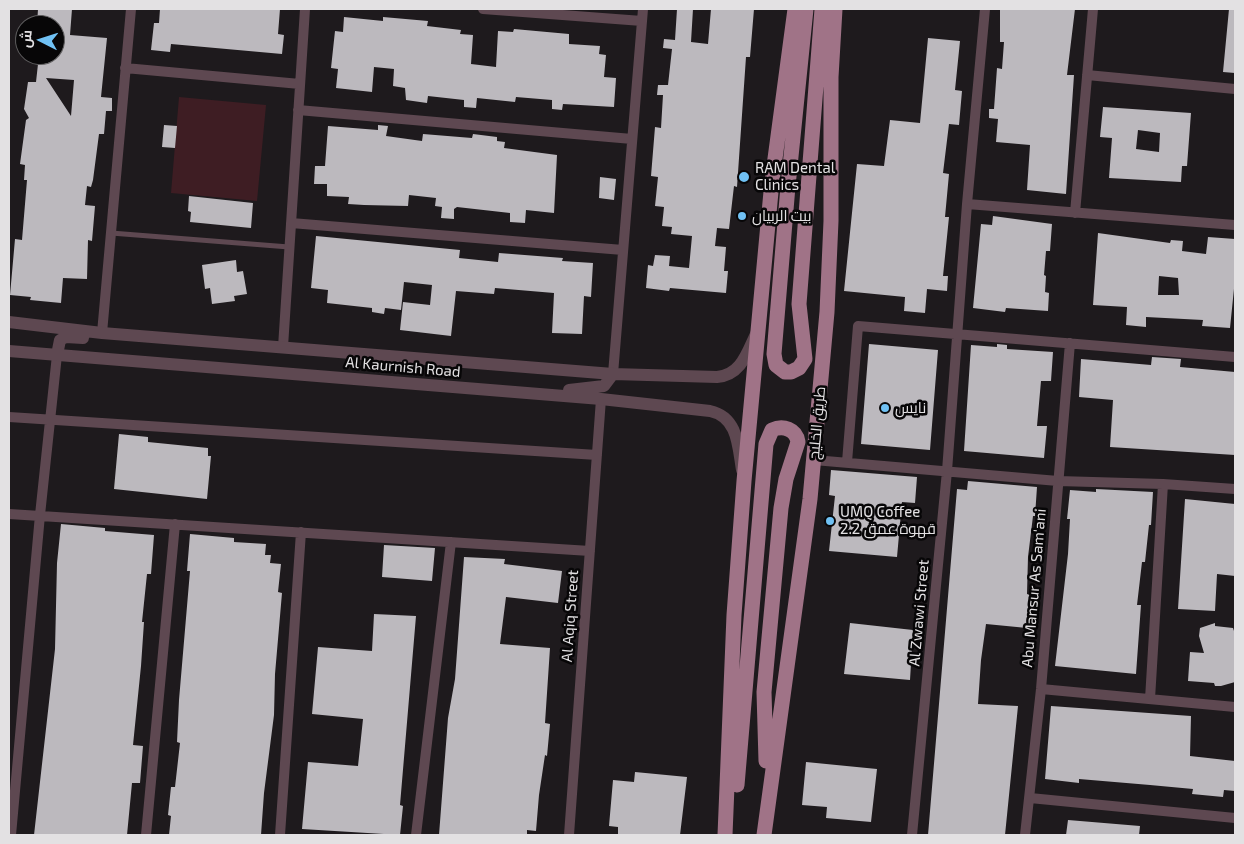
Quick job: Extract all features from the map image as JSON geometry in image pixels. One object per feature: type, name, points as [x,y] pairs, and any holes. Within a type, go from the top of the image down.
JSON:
[{"type":"main road","points":[[727,835],[734,615],[744,481],[772,181],[795,9]]},
{"type":"main road","points":[[806,9],[788,186],[774,354],[776,365],[791,372],[799,368],[805,359],[799,304],[822,9]]},
{"type":"main road","name":"طريق الخليج","points":[[764,835],[814,460],[830,264],[834,9]]},
{"type":"main road","points":[[727,835],[739,775],[766,444],[772,430],[780,427],[791,430],[797,437],[798,442],[783,492],[764,692],[767,807]]},
{"type":"street","points":[[102,333],[131,9]]},
{"type":"street","points":[[283,347],[305,9]]},
{"type":"street","points":[[483,9],[642,21]]},
{"type":"street","points":[[519,393],[581,390],[604,386],[613,374],[643,9]]},
{"type":"street","name":"Al Zwawi Street","points":[[912,835],[947,471],[956,333],[985,9]]},
{"type":"street","points":[[1075,213],[1094,9]]},
{"type":"street","points":[[126,68],[300,84]]},
{"type":"street","points":[[1087,75],[1235,89]]},
{"type":"street","points":[[298,110],[632,139]]},
{"type":"street","points":[[967,204],[1235,225]]},
{"type":"street","points":[[291,223],[623,250]]},
{"type":"street","name":"Al Kaurnish Road","points":[[9,322],[102,333],[613,374],[726,376],[742,363],[758,329]]},
{"type":"street","points":[[847,462],[858,326],[1235,357]]},
{"type":"street","points":[[11,835],[40,516],[60,340],[66,337],[140,342],[165,338]]},
{"type":"street","name":"Abu Mansur As Sam'ani","points":[[1025,835],[1041,689],[1070,343]]},
{"type":"street","name":"Al Kaurnish Road","points":[[9,351],[601,399],[718,412],[728,420],[735,431],[744,481]]},
{"type":"street","name":"Al Aqiq Street","points":[[569,835],[601,399]]},
{"type":"street","points":[[9,418],[597,455]]},
{"type":"street","points":[[814,460],[1058,481],[1163,484],[1235,489]]},
{"type":"street","points":[[1150,699],[1163,484]]},
{"type":"street","points":[[9,514],[590,550]]},
{"type":"street","points":[[146,835],[175,524]]},
{"type":"street","points":[[280,835],[301,532]]},
{"type":"street","points":[[416,835],[450,542]]},
{"type":"street","points":[[1041,689],[1235,707]]},
{"type":"street","points":[[1030,798],[1235,818]]},
{"type":"lane","points":[[111,233],[289,247]]},
{"type":"shaded area","points":[[179,97],[266,105],[257,201],[171,193]]},
{"type":"building","points":[[38,9],[72,9],[70,35],[107,38],[101,97],[112,98],[112,111],[106,111],[104,134],[99,134],[93,180],[91,187],[87,186],[85,205],[95,206],[92,241],[88,240],[87,279],[63,278],[61,303],[30,300],[31,297],[10,295],[15,239],[22,240],[27,180],[24,180],[25,165],[20,164],[26,120],[29,118],[24,109],[28,82],[36,82],[38,65],[65,65],[65,15],[38,15]],"holes":[[[46,78],[74,80],[71,116]]]},
{"type":"building","points":[[160,9],[280,9],[278,34],[284,35],[282,54],[171,44],[170,52],[151,50],[154,23],[159,23]]},
{"type":"building","points":[[677,9],[693,9],[691,42],[708,44],[711,9],[754,9],[750,57],[746,57],[737,187],[734,186],[729,229],[717,228],[715,246],[726,247],[724,271],[728,271],[726,293],[670,288],[669,291],[646,288],[648,265],[653,266],[655,255],[670,256],[669,266],[689,268],[692,236],[671,234],[672,227],[662,226],[664,207],[655,206],[658,177],[651,176],[655,127],[661,128],[663,95],[657,95],[658,85],[668,85],[672,49],[663,48],[664,39],[675,40]]},
{"type":"building","points":[[1000,9],[1075,9],[1067,75],[1074,75],[1066,194],[1027,190],[1030,145],[996,142],[998,119],[989,118],[989,109],[994,109],[997,68],[1002,69],[1004,42],[1000,42]]},
{"type":"building","points":[[1229,9],[1235,10],[1235,73],[1223,72]]},
{"type":"building","points":[[344,17],[383,21],[383,17],[428,21],[427,26],[461,30],[460,34],[473,35],[471,64],[496,67],[498,31],[513,32],[514,29],[569,34],[569,44],[600,46],[599,54],[606,55],[604,77],[616,78],[614,107],[563,104],[562,110],[552,109],[552,100],[516,97],[515,102],[477,98],[476,108],[464,107],[464,100],[428,96],[427,103],[406,100],[405,88],[393,86],[394,69],[374,67],[372,92],[336,88],[338,69],[331,68],[335,31],[343,32]]},
{"type":"building","points":[[928,38],[960,41],[955,90],[962,91],[959,125],[949,124],[943,173],[949,174],[945,217],[949,217],[943,276],[948,276],[947,291],[927,289],[925,313],[904,311],[905,297],[844,291],[857,164],[884,166],[890,120],[920,123]]},
{"type":"building","points":[[1103,107],[1191,113],[1187,166],[1182,166],[1181,182],[1109,178],[1112,138],[1100,137]],"holes":[[[1138,130],[1160,133],[1159,152],[1136,149]]]},
{"type":"building","points":[[164,125],[177,126],[175,148],[162,147]]},
{"type":"building","points":[[378,125],[388,126],[386,136],[422,141],[423,134],[472,138],[473,134],[497,137],[497,141],[505,142],[504,148],[557,155],[554,213],[526,210],[525,223],[510,222],[510,213],[457,207],[454,209],[454,219],[441,218],[442,207],[435,206],[436,198],[409,195],[408,206],[348,204],[349,197],[327,196],[327,184],[314,184],[315,166],[325,166],[328,126],[378,130]]},
{"type":"building","points":[[600,177],[616,179],[614,200],[599,198]]},
{"type":"building","points":[[189,196],[253,203],[251,228],[190,222],[191,212],[188,211]]},
{"type":"building","points":[[993,216],[1052,224],[1050,251],[1046,251],[1044,275],[1046,276],[1045,292],[1049,293],[1048,311],[1006,308],[1005,312],[973,308],[981,224],[992,225]]},
{"type":"building","points":[[1098,233],[1170,243],[1171,240],[1183,241],[1182,251],[1206,254],[1208,237],[1235,239],[1235,279],[1230,328],[1202,326],[1203,320],[1146,317],[1146,327],[1126,325],[1127,307],[1093,305]],"holes":[[[1159,276],[1178,278],[1179,295],[1158,295]]]},
{"type":"building","points":[[316,236],[460,250],[459,258],[498,262],[499,253],[563,258],[562,261],[593,263],[591,297],[584,296],[582,334],[552,333],[554,293],[495,288],[494,294],[456,291],[451,336],[400,330],[403,302],[430,305],[432,285],[404,282],[401,310],[385,308],[384,314],[372,312],[372,308],[327,303],[328,290],[311,288]]},
{"type":"building","points":[[236,260],[237,272],[243,271],[247,294],[234,296],[235,301],[212,304],[210,288],[205,289],[202,265]]},
{"type":"building","points":[[869,344],[938,350],[930,450],[861,444]]},
{"type":"building","points":[[997,344],[1007,345],[1007,349],[1053,352],[1051,381],[1041,381],[1037,426],[1047,426],[1044,458],[964,451],[971,345],[997,347]]},
{"type":"building","points":[[1152,357],[1181,359],[1180,367],[1235,372],[1235,455],[1110,447],[1113,400],[1079,397],[1081,359],[1151,365]]},
{"type":"building","points":[[119,434],[148,437],[148,442],[208,448],[208,456],[211,456],[207,499],[114,489]]},
{"type":"building","points":[[831,470],[917,477],[915,503],[902,502],[897,557],[829,551],[835,496],[829,495]]},
{"type":"building","points":[[968,481],[1037,487],[1035,516],[1033,516],[1028,557],[1027,594],[1030,595],[1027,628],[986,624],[981,660],[978,704],[1018,706],[1005,835],[928,835],[957,489],[967,490]]},
{"type":"building","points":[[1096,489],[1153,492],[1151,525],[1149,525],[1145,562],[1142,562],[1137,605],[1141,605],[1136,674],[1055,666],[1068,554],[1070,519],[1067,519],[1070,490],[1096,492]]},
{"type":"building","points":[[1185,499],[1235,504],[1235,576],[1217,574],[1215,611],[1178,609]]},
{"type":"building","points":[[61,524],[105,528],[105,531],[154,535],[151,574],[147,574],[142,622],[144,622],[141,666],[133,745],[143,746],[140,783],[132,783],[127,835],[34,835],[55,649],[57,563]]},
{"type":"building","points":[[190,534],[234,538],[234,542],[266,544],[265,555],[271,555],[270,563],[281,564],[278,592],[282,593],[275,674],[274,715],[264,793],[261,835],[169,835],[171,816],[168,815],[171,787],[175,787],[180,743],[177,742],[179,700],[190,571],[187,571]]},
{"type":"building","points":[[384,545],[435,548],[432,581],[382,577]]},
{"type":"building","points":[[464,557],[505,559],[504,564],[562,571],[558,603],[506,597],[500,644],[550,648],[545,723],[550,724],[547,756],[545,755],[539,795],[536,831],[527,830],[527,835],[439,835],[448,718],[455,679]]},
{"type":"building","points":[[374,614],[416,616],[400,805],[403,806],[400,835],[302,829],[308,762],[358,766],[363,719],[312,714],[318,647],[372,651]]},
{"type":"building","points":[[850,623],[913,630],[910,680],[844,674]]},
{"type":"building","points":[[1215,623],[1215,626],[1233,628],[1235,634],[1235,682],[1215,686],[1214,683],[1188,681],[1190,652],[1204,653],[1199,636],[1200,628]]},
{"type":"building","points":[[1051,706],[1191,716],[1190,756],[1235,761],[1235,791],[1224,790],[1223,797],[1192,794],[1193,789],[1079,779],[1079,783],[1045,779]]},
{"type":"building","points":[[806,762],[877,769],[871,822],[826,818],[827,807],[802,805]]},
{"type":"building","points":[[635,772],[687,777],[680,835],[618,835],[618,827],[609,826],[613,780],[634,782]]},
{"type":"building","points":[[1068,820],[1140,826],[1139,835],[1066,835]]},
{"type":"place","name":"RAM Dental Clinics","points":[[744,177]]},
{"type":"place","name":"بيت الربيان","points":[[742,216]]},
{"type":"place","name":"نايس","points":[[885,408]]},
{"type":"place","name":"UMQ Coffee 2.2 قهوة عمق","points":[[830,521]]}]
